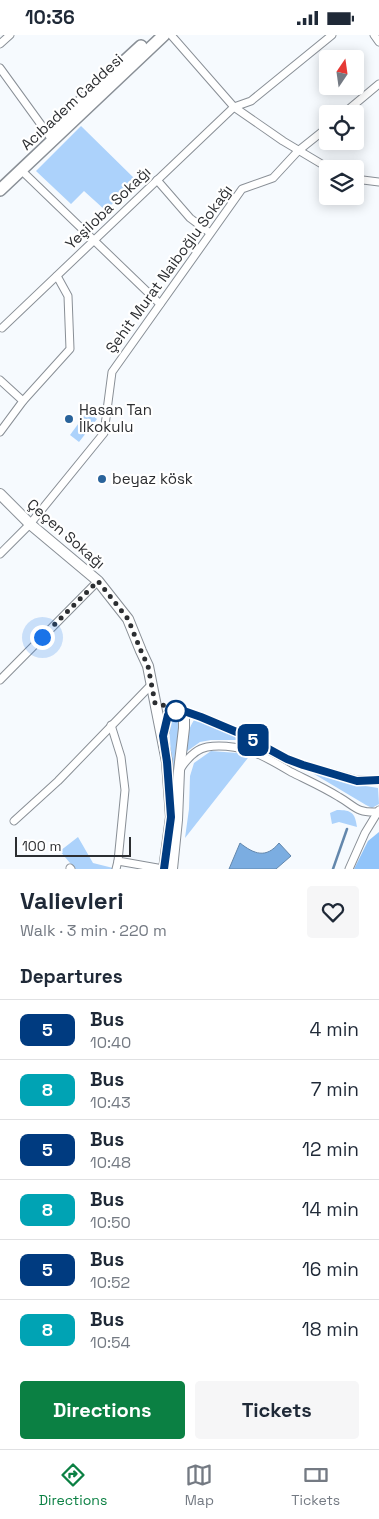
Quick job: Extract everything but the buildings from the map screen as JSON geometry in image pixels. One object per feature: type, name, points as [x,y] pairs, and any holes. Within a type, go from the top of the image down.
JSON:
[{"type":"main road","name":"Acıbadem Caddesi","points":[[0,190],[21,170],[79,103],[153,35]]},
{"type":"main road","name":"Acıbadem Caddesi","points":[[0,181],[164,35]]},
{"type":"main road","name":"Çeçen Sokağı","points":[[0,494],[30,524],[98,581],[128,619],[148,666],[167,762],[171,817],[163,869]]},
{"type":"main road","points":[[155,703],[181,710],[184,718],[172,869]]},
{"type":"main road","name":"Çeçen Sokağı","points":[[163,736],[168,715],[173,711],[181,710]]},
{"type":"street","points":[[0,43],[10,35]]},
{"type":"street","points":[[171,35],[234,107],[298,151],[319,163]]},
{"type":"street","name":"Yeşiloba Sokağı","points":[[2,328],[234,107],[251,101],[332,35]]},
{"type":"street","points":[[374,35],[379,42]]},
{"type":"street","points":[[0,69],[50,137]]},
{"type":"street","points":[[354,105],[379,84]]},
{"type":"street","name":"Şehit Murat Naiboğlu Sokağı","points":[[30,524],[104,433],[112,372],[242,189],[273,178],[298,151],[319,134]]},
{"type":"street","points":[[21,170],[160,304]]},
{"type":"street","points":[[157,180],[190,218],[210,233]]},
{"type":"street","points":[[364,180],[379,182]]},
{"type":"street","points":[[0,432],[23,401],[70,349],[68,297],[57,276]]},
{"type":"street","points":[[0,380],[23,401]]},
{"type":"street","points":[[0,554],[30,524]]},
{"type":"street","points":[[0,680],[98,581]]},
{"type":"street","points":[[14,821],[58,781],[152,684]]},
{"type":"street","points":[[181,710],[239,733],[287,759],[303,765],[357,781],[379,780]]},
{"type":"street","points":[[111,725],[121,757],[125,790],[117,865],[163,869]]},
{"type":"street","points":[[179,771],[191,757],[207,747],[220,746],[247,750],[321,787],[356,809],[364,812],[378,811]]},
{"type":"street","points":[[349,869],[365,833],[378,811]]},
{"type":"shaded area","points":[[81,126],[138,182],[105,210],[84,191],[71,204],[36,171]]},
{"type":"shaded area","points":[[87,412],[97,419],[79,442],[70,435]]},
{"type":"shaded area","points":[[196,717],[236,735],[238,740],[200,742],[186,752],[188,734]]},
{"type":"shaded area","points":[[181,718],[174,800],[169,724],[171,719]]},
{"type":"shaded area","points":[[211,751],[251,754],[185,838],[189,809],[190,776],[194,763]]},
{"type":"shaded area","points":[[309,771],[347,783],[378,788],[379,804],[372,808]]},
{"type":"shaded area","points":[[337,810],[352,813],[357,827],[339,822],[332,824],[330,813]]},
{"type":"shaded area","points":[[379,832],[379,869],[354,869],[368,841]]},
{"type":"shaded area","points":[[78,837],[93,863],[113,868],[75,869],[60,851]]},
{"type":"shaded area","points":[[240,843],[255,852],[265,853],[279,843],[291,856],[276,869],[229,869]]},
{"type":"waterway","points":[[333,869],[347,829]]},
{"type":"bus line","name":"5","points":[[164,869],[171,817],[163,736],[164,725],[168,715],[173,711],[181,710],[201,717],[239,733],[287,759],[303,765],[357,781],[379,780]]},
{"type":"place","name":"Hasan Tan İlkokulu","points":[[69,419]]},
{"type":"place","name":"beyaz kösk","points":[[102,479]]},
{"type":"route","points":[[42,637],[98,581],[128,619],[148,666],[155,703],[181,710],[173,711],[176,711]]}]
